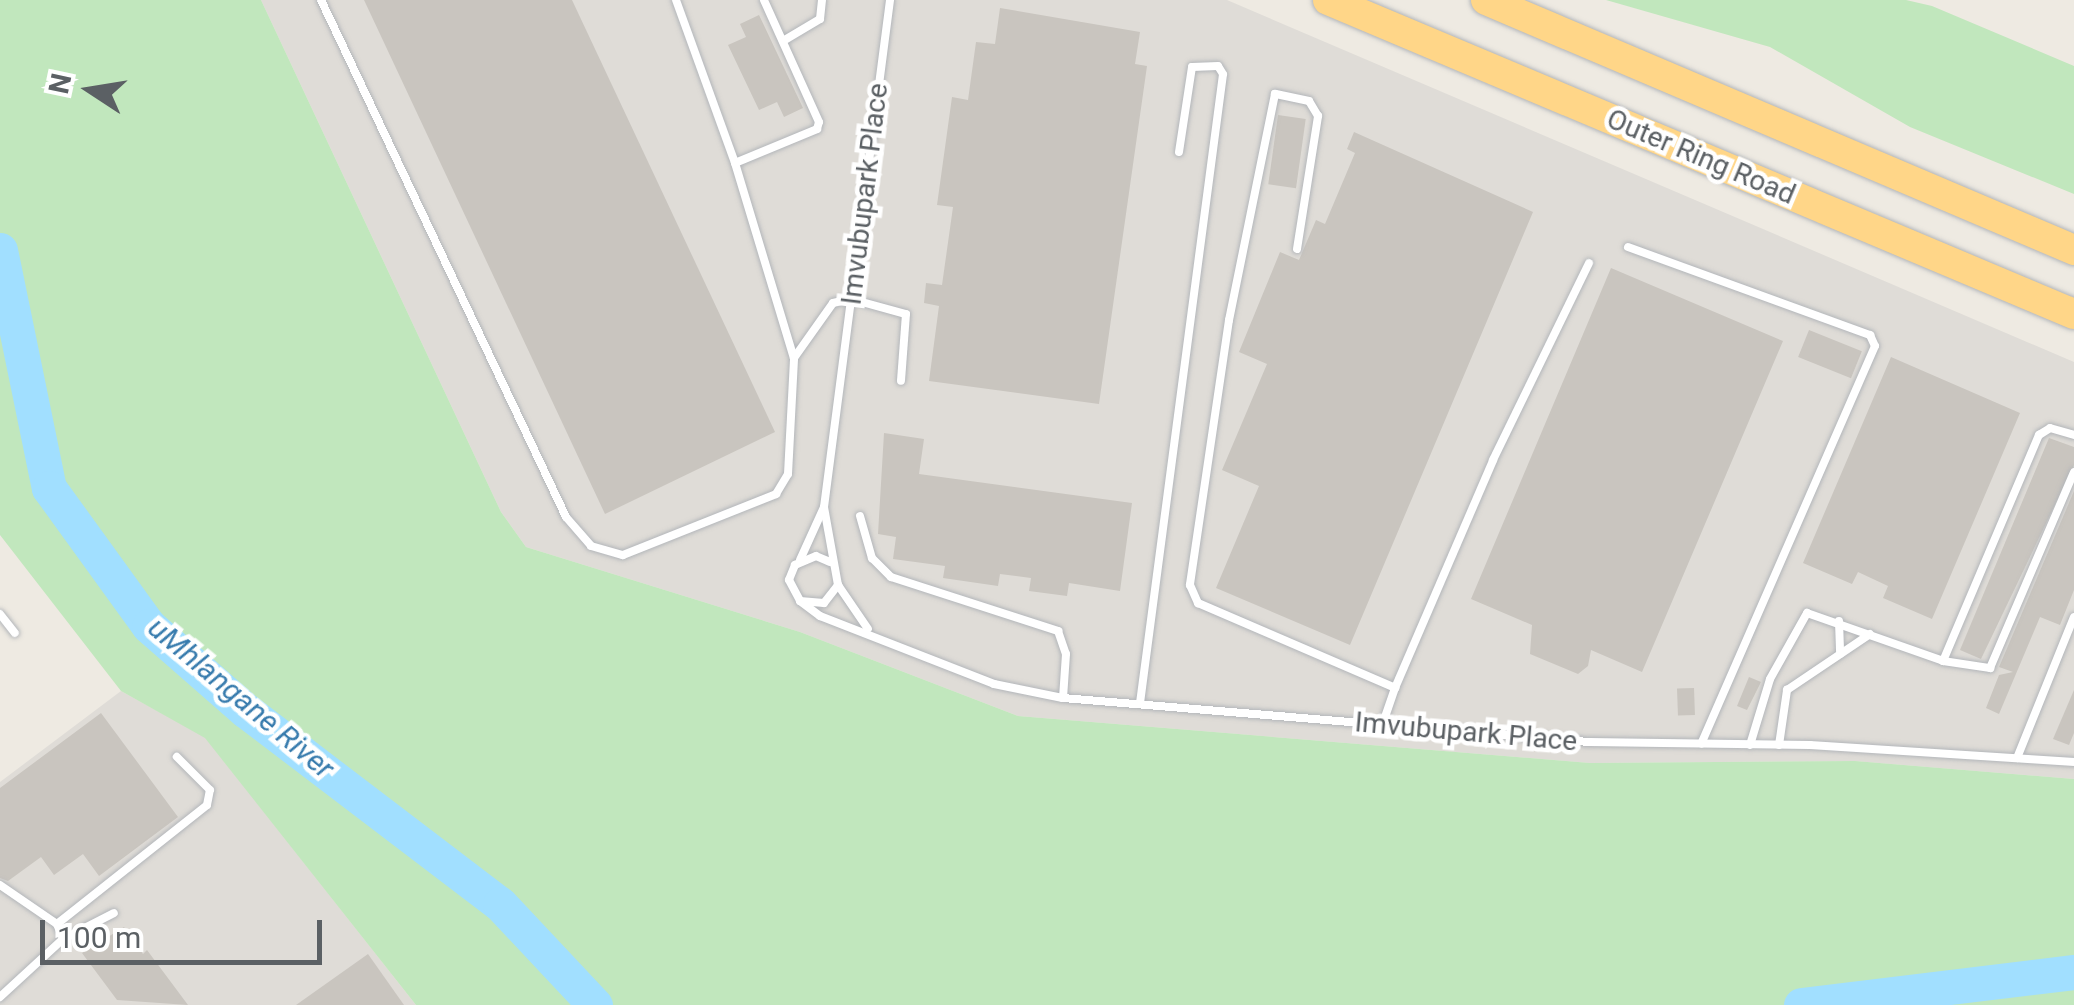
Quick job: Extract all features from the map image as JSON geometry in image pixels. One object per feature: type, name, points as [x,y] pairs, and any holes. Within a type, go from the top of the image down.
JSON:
[{"type":"highway","name":"Outer Ring Road","points":[[1328,0],[2074,314]]},
{"type":"highway","points":[[1486,0],[2074,250]]},
{"type":"lane","points":[[321,0],[566,516],[591,546],[623,556],[776,494],[788,474],[794,358],[774,308],[735,162],[676,0]]},
{"type":"lane","points":[[735,162],[818,126],[764,0]]},
{"type":"lane","points":[[783,41],[820,19],[822,0]]},
{"type":"lane","name":"Imvubupark Place","points":[[871,632],[838,585],[830,562],[824,508],[890,0]]},
{"type":"lane","points":[[1140,703],[1222,74],[1218,66],[1192,67],[1179,152]]},
{"type":"lane","points":[[1297,249],[1318,116],[1309,101],[1275,94],[1229,320],[1190,585],[1198,603],[1215,612],[1396,688]]},
{"type":"lane","points":[[1628,247],[1870,335],[1875,346],[1701,744]]},
{"type":"lane","points":[[1382,725],[1493,460],[1589,263]]},
{"type":"lane","points":[[794,358],[821,312],[852,299],[908,318],[901,382]]},
{"type":"lane","points":[[1943,661],[2040,435],[2050,428],[2074,435]]},
{"type":"lane","points":[[1750,745],[1770,679],[1802,617],[1816,612],[1943,661],[1990,668],[2074,472]]},
{"type":"lane","name":"Imvubupark Place","points":[[824,508],[789,580],[800,601],[820,616],[871,632],[994,684],[1062,698],[1382,725],[2071,762]]},
{"type":"lane","points":[[860,516],[872,558],[891,577],[1058,631],[1066,654],[1062,698]]},
{"type":"lane","points":[[800,560],[816,556],[830,562]]},
{"type":"lane","points":[[800,601],[824,603],[838,585]]},
{"type":"lane","points":[[0,614],[15,633]]},
{"type":"lane","points":[[2017,758],[2074,617]]},
{"type":"lane","points":[[1839,621],[1840,654]]},
{"type":"lane","points":[[1779,745],[1787,690],[1870,634]]},
{"type":"lane","points":[[2071,762],[2074,750]]},
{"type":"lane","points":[[57,924],[207,805],[210,790],[177,757]]},
{"type":"lane","points":[[0,885],[57,924],[63,940]]},
{"type":"lane","points":[[0,997],[63,940],[114,914]]},
{"type":"shaded area","points":[[261,0],[1227,0],[2074,362],[2074,779],[1855,761],[1590,763],[1018,716],[800,632],[526,547],[501,512]]},
{"type":"shaded area","points":[[121,691],[205,737],[416,1005],[0,1005],[0,782]]},
{"type":"green space","points":[[0,0],[261,0],[501,512],[526,547],[800,632],[1018,716],[1590,763],[1855,761],[2074,779],[2074,1005],[416,1005],[205,738],[121,691],[0,535]]},
{"type":"green space","points":[[1606,0],[1906,0],[1932,6],[2074,66],[2074,194],[1910,127],[1770,47]]},
{"type":"building","points":[[364,0],[572,0],[775,432],[605,514]]},
{"type":"building","points":[[1000,8],[1140,32],[1135,64],[1147,66],[1099,404],[929,381],[939,306],[924,303],[926,283],[942,285],[953,207],[937,205],[952,97],[968,100],[976,42],[995,44]]},
{"type":"building","points":[[759,15],[803,108],[784,117],[777,102],[759,110],[728,45],[746,37],[740,24]]},
{"type":"building","points":[[1278,115],[1306,119],[1296,188],[1268,184]]},
{"type":"building","points":[[1354,132],[1533,212],[1350,645],[1216,588],[1259,486],[1222,470],[1267,364],[1239,352],[1280,252],[1299,260],[1316,220],[1325,224],[1355,153],[1347,149]]},
{"type":"building","points":[[1611,268],[1783,341],[1642,672],[1591,650],[1588,666],[1578,674],[1530,654],[1532,625],[1471,599]]},
{"type":"building","points":[[1809,330],[1862,351],[1851,378],[1798,357]]},
{"type":"building","points":[[1891,357],[2020,413],[1932,619],[1883,598],[1888,586],[1858,572],[1852,584],[1803,563]]},
{"type":"building","points":[[884,433],[924,439],[919,474],[1132,503],[1120,591],[1069,583],[1067,596],[1029,591],[1031,578],[1000,574],[998,586],[943,578],[945,566],[893,559],[896,537],[878,534]]},
{"type":"building","points":[[2049,438],[2074,447],[2074,465],[1981,659],[1960,650]]},
{"type":"building","points":[[2074,491],[2074,590],[2060,625],[2040,617],[1999,714],[1986,708],[1999,675],[2013,672],[1999,667]]},
{"type":"building","points":[[1749,677],[1761,682],[1747,710],[1737,706]]},
{"type":"building","points":[[1694,688],[1695,715],[1678,716],[1677,689]]},
{"type":"building","points":[[2074,690],[2074,733],[2069,745],[2053,739]]},
{"type":"building","points":[[101,713],[178,817],[99,876],[83,854],[54,875],[41,857],[8,881],[0,878],[0,788]]},
{"type":"building","points":[[124,927],[143,954],[147,950],[188,1005],[117,1000],[82,953]]},
{"type":"building","points":[[368,954],[404,1005],[296,1005]]},
{"type":"waterway","name":"uMhlangane River","points":[[0,250],[49,488],[149,626],[245,710],[500,904],[595,1005]]},
{"type":"waterway","name":"uMhlangane River","points":[[1801,1005],[2074,972]]}]
